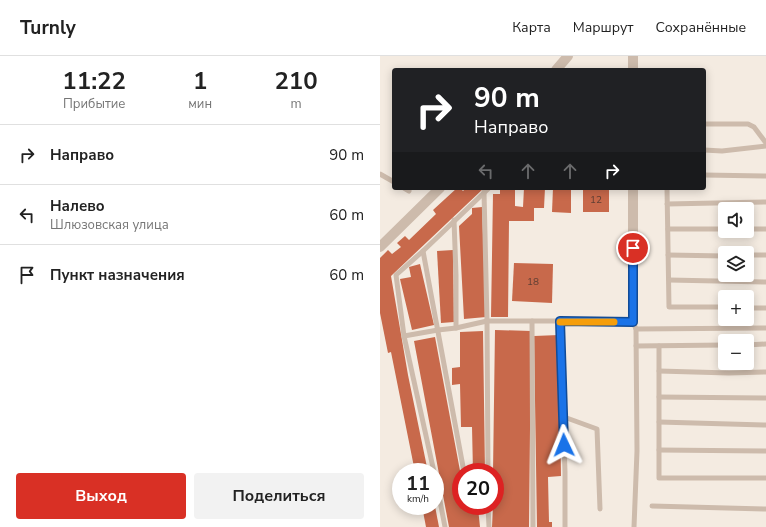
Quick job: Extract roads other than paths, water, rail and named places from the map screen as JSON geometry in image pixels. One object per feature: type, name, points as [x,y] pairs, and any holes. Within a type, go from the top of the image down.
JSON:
[{"type":"street","points":[[558,68],[568,56]]},
{"type":"street","points":[[633,56],[634,68]]},
{"type":"street","points":[[380,247],[436,190]]},
{"type":"street","points":[[633,190],[634,326]]},
{"type":"lane","points":[[706,124],[748,124],[754,126],[766,144],[722,151],[706,150]]},
{"type":"lane","points":[[380,174],[392,181]]},
{"type":"lane","points":[[706,175],[766,176]]},
{"type":"lane","points":[[432,463],[404,336],[396,275],[424,251],[454,220],[486,190]]},
{"type":"lane","points":[[667,190],[669,307],[718,307]]},
{"type":"lane","points":[[484,192],[488,463]]},
{"type":"lane","points":[[667,204],[766,202]]},
{"type":"lane","points":[[454,220],[456,328]]},
{"type":"lane","points":[[668,229],[718,229]]},
{"type":"lane","points":[[754,229],[766,229]]},
{"type":"lane","points":[[424,251],[462,463]]},
{"type":"lane","points":[[668,255],[718,256]]},
{"type":"lane","points":[[754,255],[766,255]]},
{"type":"lane","points":[[668,280],[766,282]]},
{"type":"lane","points":[[754,308],[766,308]]},
{"type":"lane","points":[[404,336],[456,328],[487,321],[560,321],[634,326],[766,328]]},
{"type":"lane","points":[[532,321],[533,527]]},
{"type":"lane","points":[[560,321],[564,417],[565,527]]},
{"type":"lane","points":[[634,326],[636,346],[637,451],[634,527]]},
{"type":"lane","points":[[754,345],[766,344]]},
{"type":"lane","points":[[636,346],[718,345]]},
{"type":"lane","points":[[659,346],[659,478],[766,478]]},
{"type":"lane","points":[[659,371],[728,373],[766,372]]},
{"type":"lane","points":[[659,397],[766,398]]},
{"type":"lane","points":[[564,417],[596,429],[600,509]]},
{"type":"lane","points":[[659,422],[766,425]]},
{"type":"lane","points":[[659,450],[766,451]]},
{"type":"lane","points":[[652,506],[766,509]]},
{"type":"lane","points":[[442,515],[444,527]]},
{"type":"lane","points":[[488,515],[489,527]]}]
